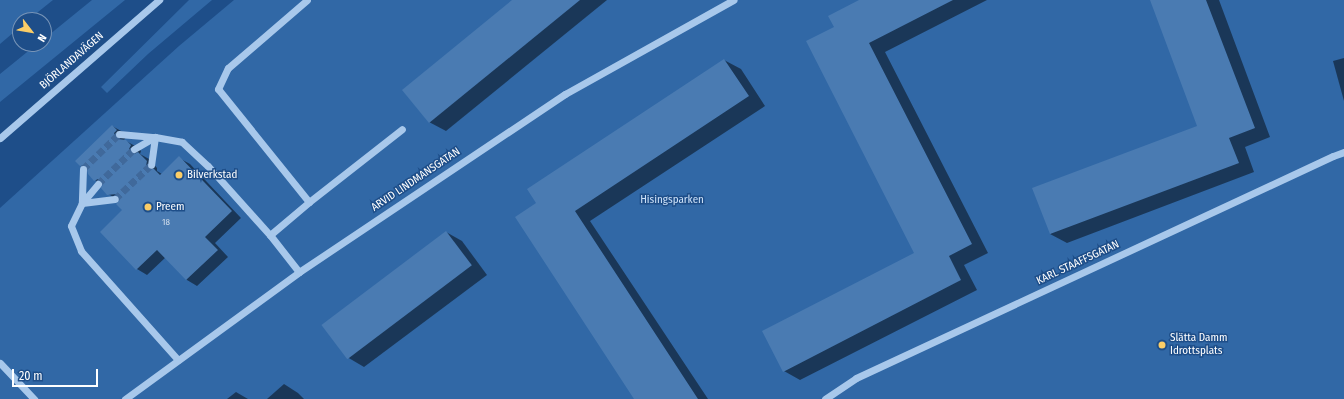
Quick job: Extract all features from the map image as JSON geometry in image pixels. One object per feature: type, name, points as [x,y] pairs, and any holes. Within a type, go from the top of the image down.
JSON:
[{"type":"street","name":"BJÖRLANDAVÄGEN","points":[[0,138],[159,0]]},
{"type":"street","points":[[307,0],[228,68],[218,89],[310,202]]},
{"type":"street","name":"ARVID LINDMANSGATAN","points":[[125,399],[298,272],[565,94],[733,0]]},
{"type":"street","points":[[270,235],[402,130]]},
{"type":"street","points":[[119,134],[155,137],[182,142],[208,166],[270,235],[298,272]]},
{"type":"street","points":[[134,149],[155,137]]},
{"type":"street","points":[[150,164],[155,137]]},
{"type":"street","name":"KARL STAAFFSGATAN","points":[[824,399],[856,378],[1344,152]]},
{"type":"street","points":[[82,203],[83,169]]},
{"type":"street","points":[[98,184],[82,203],[72,226],[81,251],[178,360]]},
{"type":"street","points":[[82,203],[114,199]]},
{"type":"street","points":[[0,363],[34,399]]},
{"type":"green space","points":[[0,0],[53,0],[38,12],[12,12],[12,34],[0,44]]},
{"type":"green space","points":[[92,0],[125,0],[0,102],[0,74],[27,52],[52,52],[52,32]]},
{"type":"green space","points":[[189,0],[212,0],[148,54],[107,93],[101,87]]},
{"type":"green space","name":"Hisingsparken","points":[[234,0],[1344,0],[1344,399],[0,399],[0,208],[179,46]]},
{"type":"building","points":[[512,0],[580,0],[429,123],[402,90]]},
{"type":"building","points":[[859,0],[953,0],[869,43],[972,244],[949,256],[961,280],[783,372],[762,331],[914,253],[806,41],[834,27],[828,16]]},
{"type":"building","points":[[1150,0],[1206,0],[1255,128],[1229,138],[1239,163],[1050,234],[1032,188],[1197,126]]},
{"type":"building","points":[[724,59],[749,96],[575,211],[698,399],[634,399],[515,217],[536,203],[527,189]]},
{"type":"building","points":[[112,125],[117,130],[114,133],[115,136],[118,139],[126,140],[131,145],[129,149],[130,152],[134,154],[138,152],[147,161],[146,166],[148,169],[154,169],[160,175],[179,156],[232,211],[205,237],[218,250],[186,280],[157,250],[136,270],[100,232],[122,210],[116,204],[120,198],[117,194],[107,195],[101,188],[103,184],[101,180],[98,179],[94,181],[88,174],[86,165],[80,166],[75,161]]},
{"type":"building","points":[[446,231],[472,265],[347,359],[321,325]]},
{"type":"tunnel","points":[[83,169],[119,134]]},
{"type":"tunnel","points":[[98,184],[134,149]]},
{"type":"tunnel","points":[[115,199],[151,165]]},
{"type":"place","name":"Bilverkstad","points":[[179,175]]},
{"type":"place","name":"Preem","points":[[148,207]]},
{"type":"place","name":"Slätta Damm Idrottsplats","points":[[1162,345]]}]
